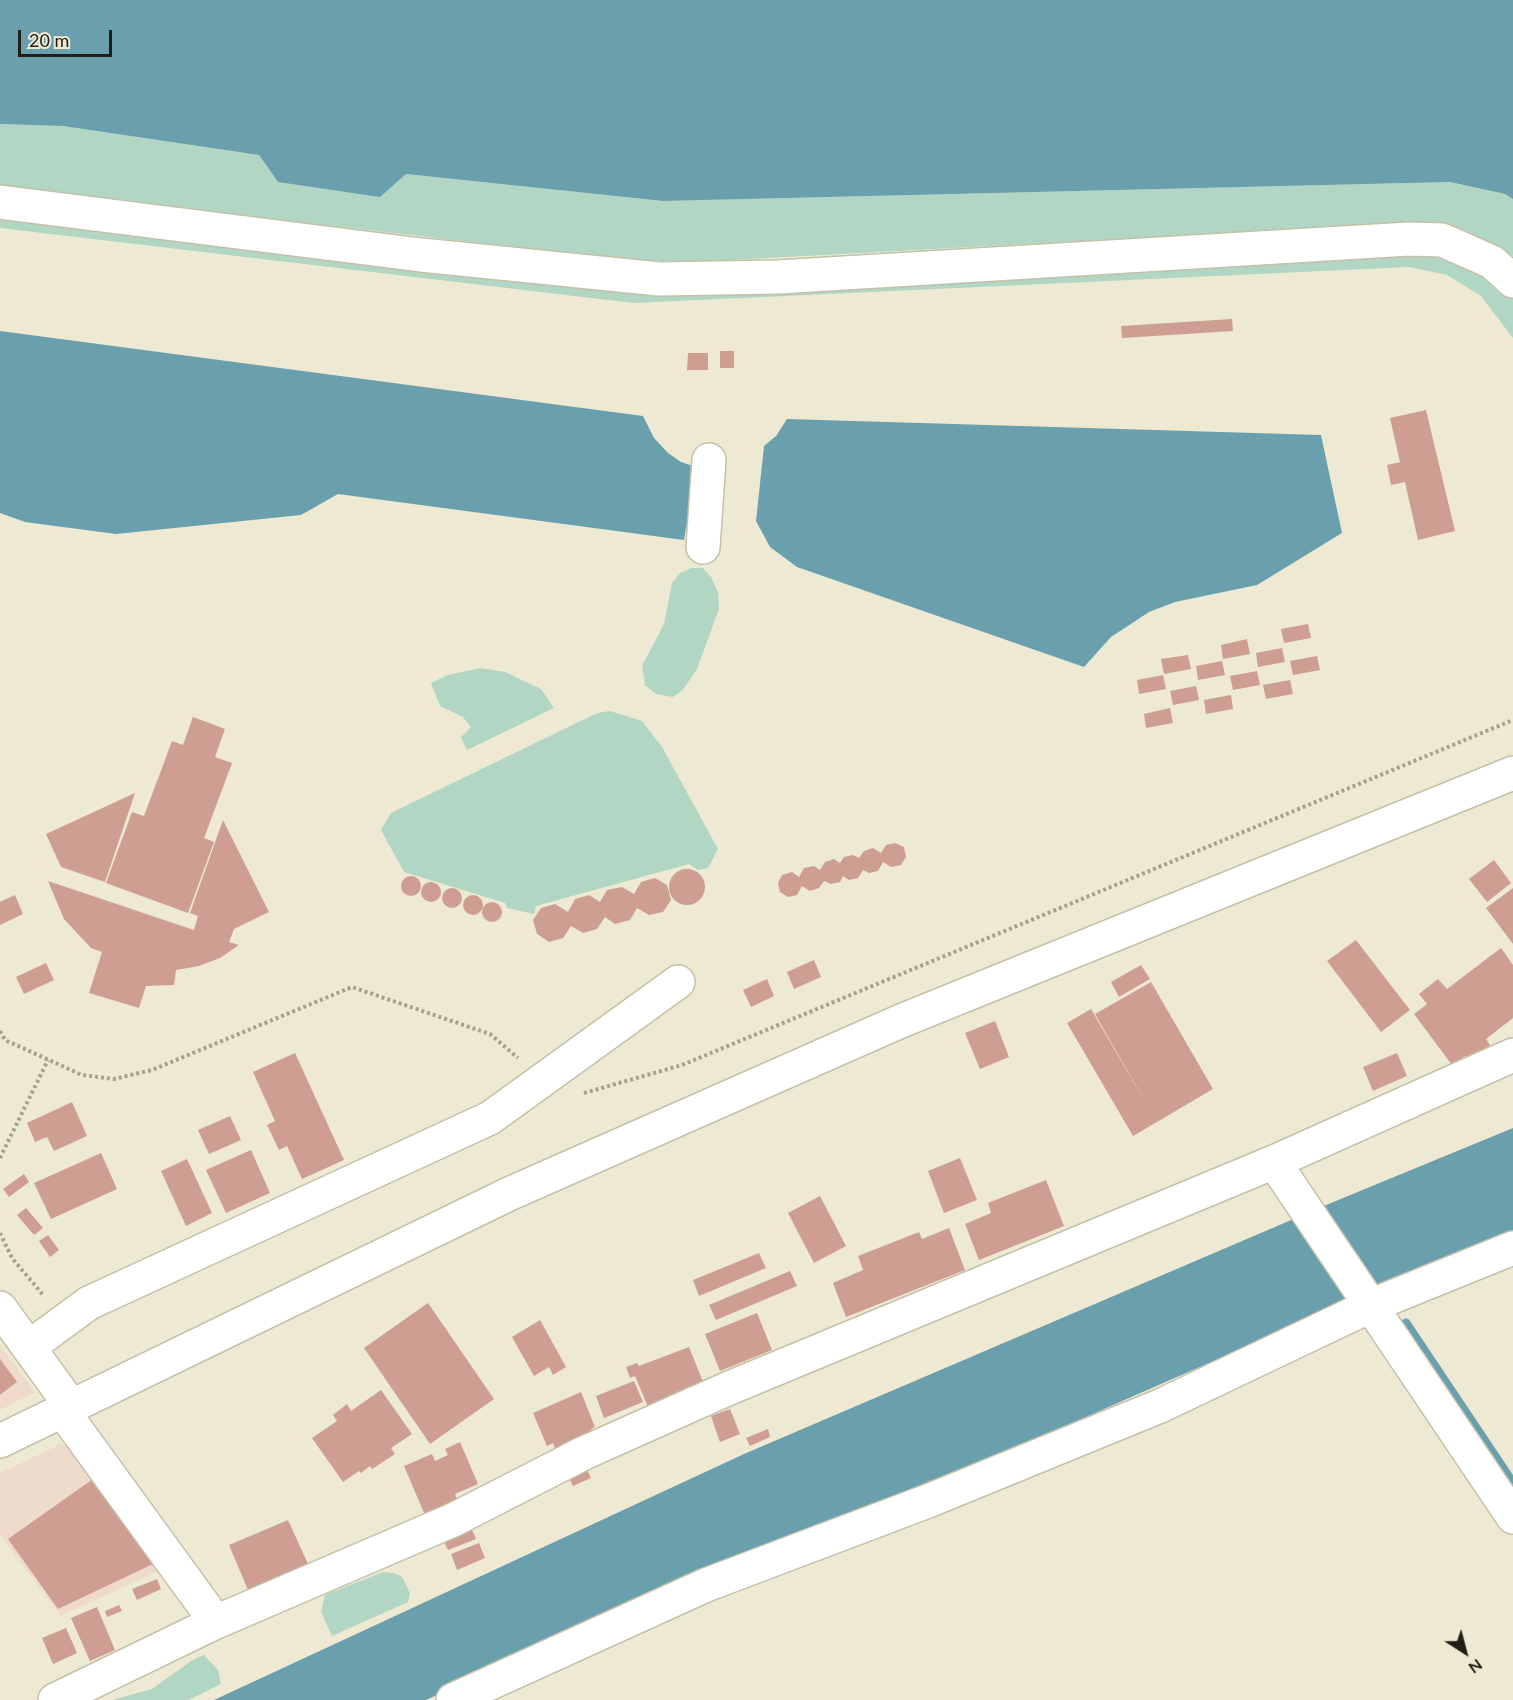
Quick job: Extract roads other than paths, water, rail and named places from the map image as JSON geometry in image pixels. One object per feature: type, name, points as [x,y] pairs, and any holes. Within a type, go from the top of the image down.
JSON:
[{"type":"street","points":[[0,202],[421,255],[659,279],[778,277],[1409,239],[1442,240],[1492,262],[1513,282]]},
{"type":"street","points":[[703,548],[709,460]]},
{"type":"street","points":[[0,1441],[509,1194],[901,1021],[1513,772]]},
{"type":"street","points":[[28,1347],[89,1303],[490,1118],[678,982]]},
{"type":"street","points":[[55,1700],[216,1622],[453,1520],[584,1453],[727,1389],[1274,1162],[1513,1055]]},
{"type":"street","points":[[1274,1162],[1513,1517]]},
{"type":"street","points":[[453,1700],[706,1585],[928,1501],[1160,1406],[1366,1299],[1513,1248]]},
{"type":"street","points":[[0,1308],[216,1622]]},
{"type":"water","points":[[0,0],[1513,0],[1513,199],[1505,194],[1450,182],[663,201],[406,174],[380,197],[278,182],[259,155],[63,126],[0,124]]},
{"type":"water","points":[[0,331],[643,416],[654,438],[668,453],[681,462],[696,467],[684,540],[338,494],[301,515],[116,534],[25,522],[0,513]]},
{"type":"water","points":[[787,419],[1321,435],[1342,533],[1257,585],[1175,602],[1149,612],[1111,637],[1084,667],[797,567],[770,547],[756,521],[764,446],[776,436]]},
{"type":"water","points":[[1513,1128],[1513,1231],[1376,1286],[1345,1292],[1343,1304],[922,1489],[704,1574],[426,1700],[214,1700],[744,1454],[1331,1203]]},
{"type":"waterway","points":[[1406,1323],[1513,1483]]}]
